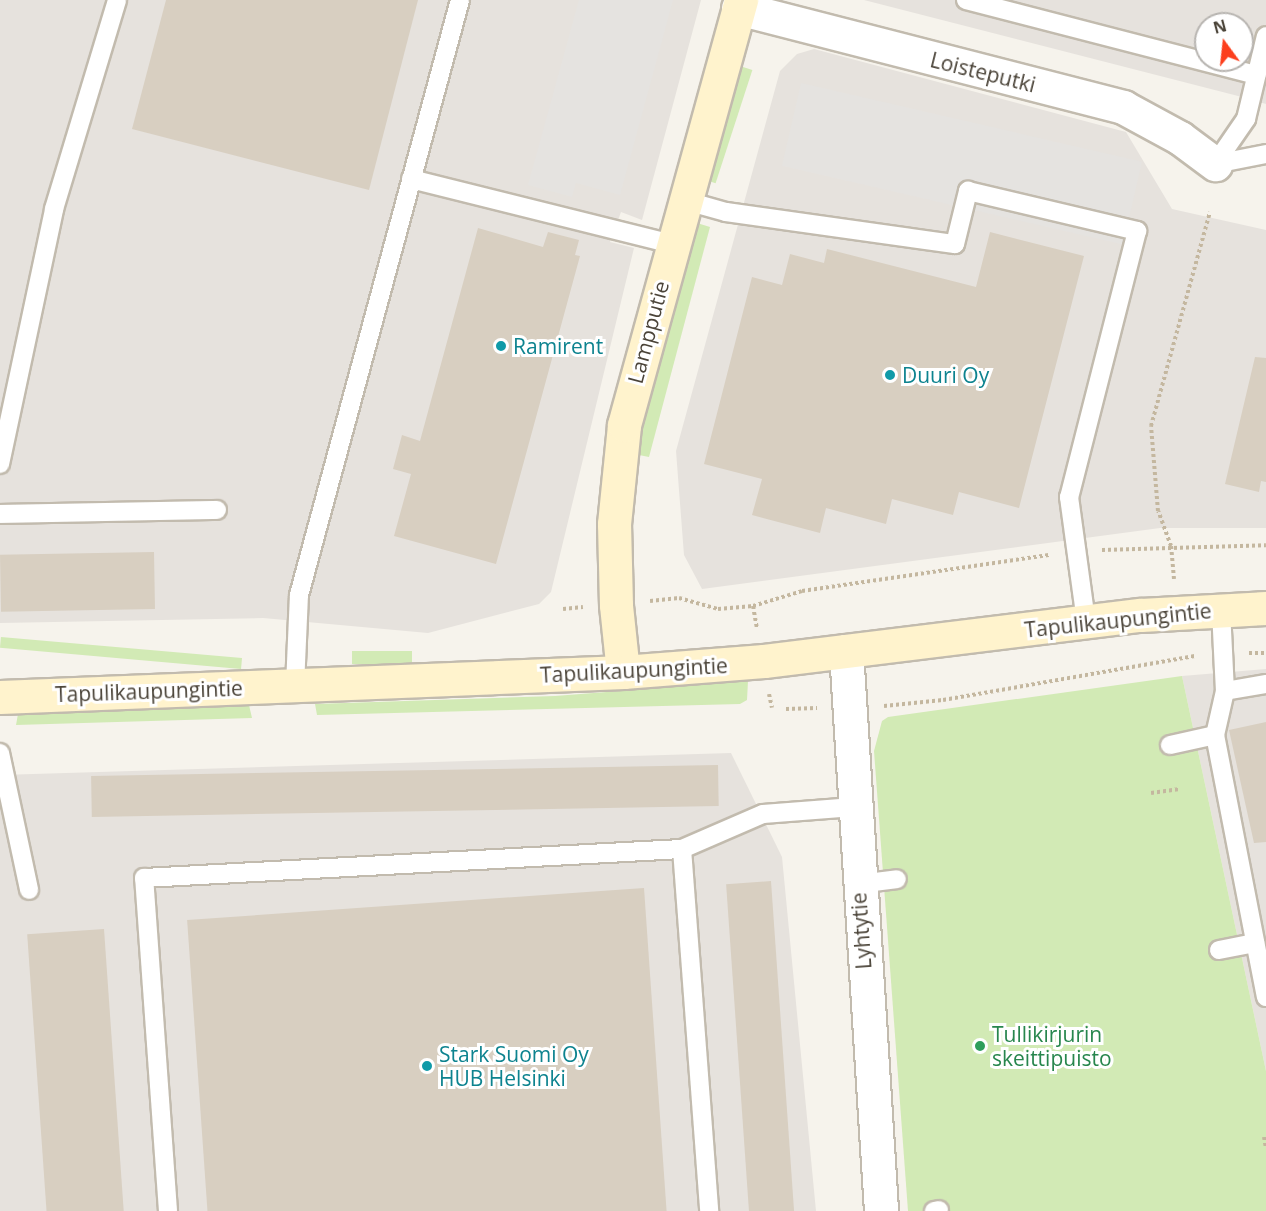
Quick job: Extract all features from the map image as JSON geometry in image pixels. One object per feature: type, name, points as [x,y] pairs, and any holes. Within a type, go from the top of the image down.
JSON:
[{"type":"main road","name":"Lampputie","points":[[624,672],[616,605],[614,524],[619,452],[671,244],[739,4]]},
{"type":"main road","name":"Tapulikaupungintie","points":[[0,697],[624,672],[846,651],[1086,621],[1221,610],[1266,609]]},
{"type":"street","name":"Loisteputki","points":[[739,4],[1123,107],[1180,138],[1215,164]]},
{"type":"street","name":"Lyhtytie","points":[[846,651],[858,884],[881,1211]]},
{"type":"lane","points":[[0,464],[54,209],[117,0]]},
{"type":"lane","points":[[295,686],[299,595],[460,0]]},
{"type":"lane","points":[[966,0],[1256,75]]},
{"type":"lane","points":[[1215,164],[1246,119],[1266,36]]},
{"type":"lane","points":[[1215,164],[1266,154]]},
{"type":"lane","points":[[411,179],[671,244]]},
{"type":"lane","points":[[683,200],[726,212],[955,244],[968,191],[1137,231],[1069,497],[1074,552],[1086,621]]},
{"type":"lane","points":[[0,514],[217,510]]},
{"type":"lane","points":[[1221,610],[1225,691],[1215,735],[1258,914],[1255,943],[1266,997]]},
{"type":"lane","points":[[1225,691],[1266,684]]},
{"type":"lane","points":[[1170,745],[1215,735]]},
{"type":"lane","points":[[0,753],[29,890]]},
{"type":"lane","points":[[168,1211],[144,878],[682,849],[763,814],[854,807]]},
{"type":"lane","points":[[682,849],[709,1211]]},
{"type":"lane","points":[[858,884],[897,879]]},
{"type":"lane","points":[[1219,950],[1255,943]]},
{"type":"path","points":[[1171,546],[1158,511],[1151,426],[1210,212]]},
{"type":"path","points":[[679,598],[718,609],[753,606],[802,591],[1074,552],[1171,546],[1266,545]]},
{"type":"path","points":[[886,706],[976,695],[1180,657],[1266,652]]},
{"type":"path","points":[[1151,793],[1180,789]]},
{"type":"path","points":[[1264,1137],[1266,1148]]},
{"type":"shaded area","points":[[0,0],[701,0],[642,220],[621,212],[610,242],[634,248],[551,592],[539,604],[428,633],[263,618],[0,623]]},
{"type":"shaded area","points":[[579,0],[673,0],[620,195],[576,183],[572,197],[528,185]]},
{"type":"shaded area","points":[[864,0],[1266,0],[1266,104],[1242,97]]},
{"type":"shaded area","points":[[814,49],[1126,132],[1172,209],[1266,230],[1266,528],[1160,528],[702,589],[684,555],[676,451],[780,71],[797,54]]},
{"type":"shaded area","points":[[801,83],[1142,162],[1123,245],[782,166]]},
{"type":"shaded area","points":[[1266,669],[1266,1071],[1182,676]]},
{"type":"shaded area","points":[[731,753],[782,857],[816,1211],[0,1211],[0,775]]},
{"type":"green space","points":[[740,66],[752,70],[716,183],[703,179]]},
{"type":"green space","points":[[697,223],[710,227],[649,457],[639,455],[644,420]]},
{"type":"green space","points":[[1,637],[242,658],[241,669],[0,648]]},
{"type":"green space","points":[[352,651],[412,651],[412,664],[352,664]]},
{"type":"green space","points":[[1182,676],[1266,1071],[1266,1211],[908,1211],[874,751],[882,721],[888,717]]},
{"type":"green space","points":[[748,681],[747,700],[740,704],[317,715],[315,704],[555,696]]},
{"type":"green space","points":[[249,705],[252,718],[16,725],[18,714]]},
{"type":"building","points":[[166,0],[418,0],[369,190],[132,129]]},
{"type":"building","name":"Ramirent","points":[[478,228],[543,247],[548,232],[579,240],[575,255],[580,256],[496,564],[394,536],[411,474],[393,469],[402,435],[420,441]]},
{"type":"building","name":"Duuri Oy","points":[[990,232],[1084,256],[1019,508],[959,492],[953,515],[892,499],[886,524],[826,508],[820,533],[752,515],[762,479],[704,464],[752,277],[782,285],[790,254],[824,263],[827,249],[976,287]]},
{"type":"building","points":[[1255,357],[1266,358],[1266,482],[1261,481],[1259,492],[1225,484]]},
{"type":"building","points":[[154,552],[155,609],[1,612],[0,555]]},
{"type":"building","points":[[1266,722],[1266,842],[1254,843],[1229,730]]},
{"type":"building","points":[[718,765],[719,806],[92,817],[91,776]]},
{"type":"building","points":[[771,881],[794,1211],[749,1211],[726,884]]},
{"type":"building","name":"Stark Suomi Oy HUB Helsinki","points":[[644,888],[667,1211],[207,1211],[187,920]]},
{"type":"building","points":[[104,929],[124,1211],[47,1211],[27,934]]},
{"type":"place","name":"Ramirent","points":[[501,346]]},
{"type":"place","name":"Duuri Oy","points":[[890,375]]},
{"type":"place","name":"Tullikirjurin skeittipuisto","points":[[980,1046]]},
{"type":"place","name":"Stark Suomi Oy HUB Helsinki","points":[[427,1066]]}]
